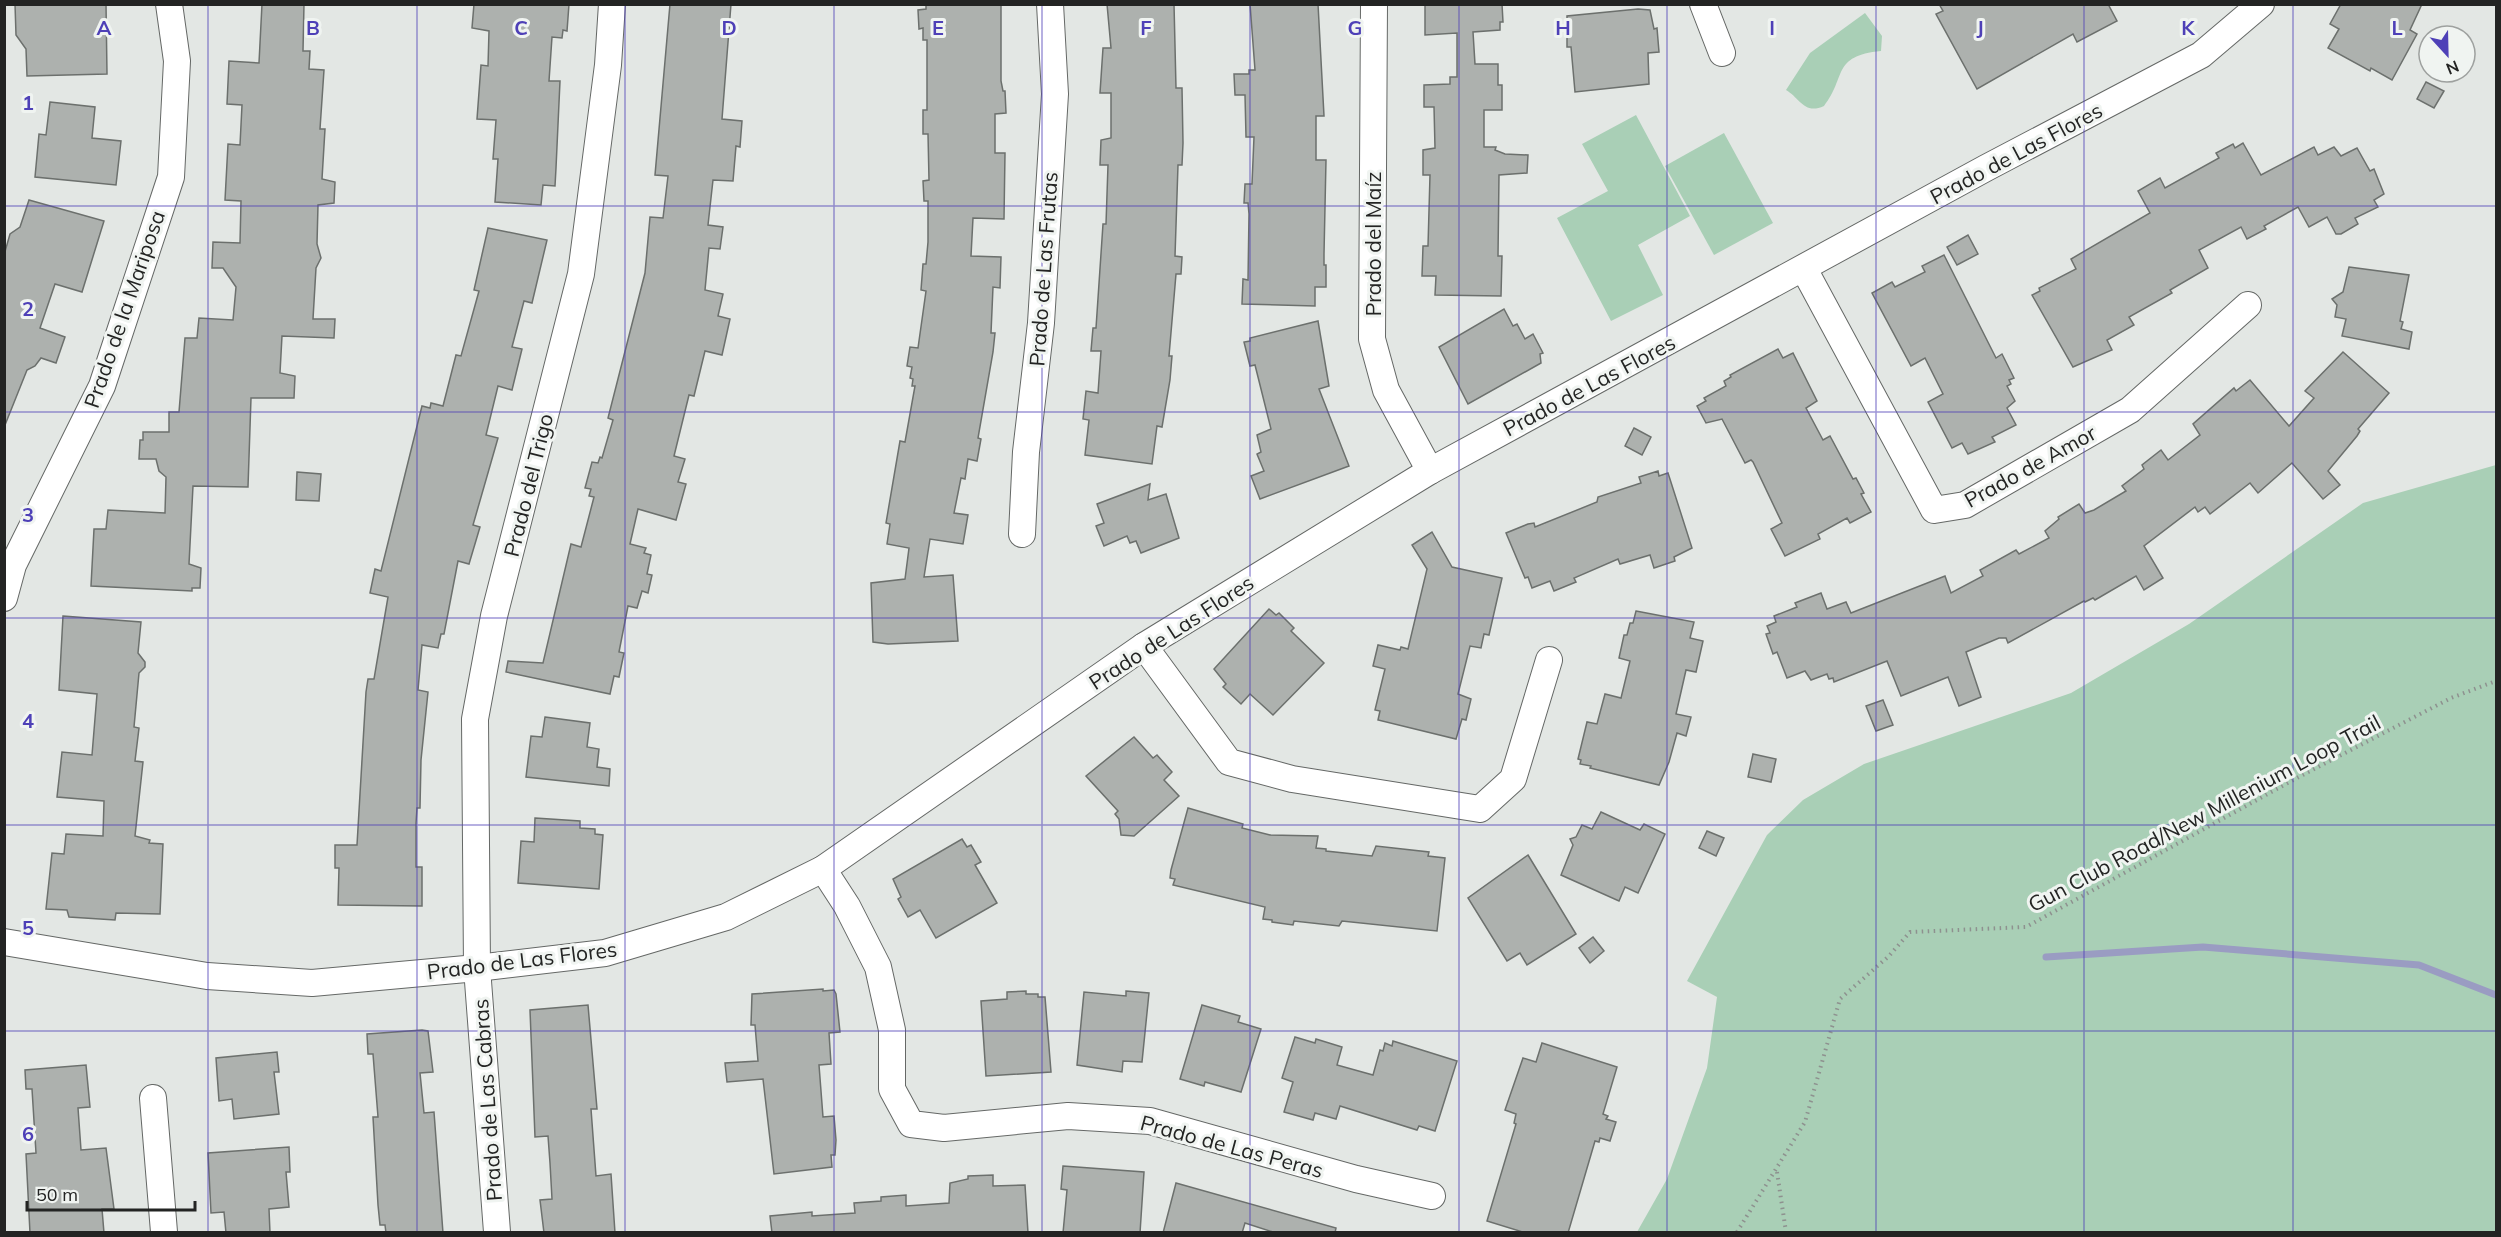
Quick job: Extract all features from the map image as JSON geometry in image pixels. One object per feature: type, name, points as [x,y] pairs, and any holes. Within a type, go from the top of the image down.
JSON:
[{"type":"street","name":"Prado de la Mariposa","points":[[4,598],[13,564],[102,386],[171,177],[177,61],[169,4]]},
{"type":"street","name":"Prado del Trigo","points":[[477,968],[476,719],[494,615],[581,274],[608,65],[612,4]]},
{"type":"street","name":"Prado de Las Frutas","points":[[1022,534],[1026,452],[1041,323],[1055,94],[1050,4]]},
{"type":"street","name":"Prado del Maíz","points":[[1374,4],[1372,339],[1386,390],[1430,471]]},
{"type":"street","points":[[1703,4],[1722,53]]},
{"type":"street","name":"Prado de Las Flores","points":[[4,942],[207,976],[312,983],[477,968],[605,953],[726,917],[823,869],[1144,646],[1430,471],[1986,168],[2201,55],[2261,4]]},
{"type":"street","name":"Prado de Amor","points":[[1804,269],[1934,510],[1965,505],[2130,410],[2248,305]]},
{"type":"street","points":[[1144,646],[1229,762],[1292,779],[1480,809],[1513,779],[1549,660]]},
{"type":"street","name":"Prado de Las Peras","points":[[823,869],[847,906],[878,967],[892,1030],[892,1089],[911,1124],[944,1128],[1068,1116],[1150,1120],[1356,1179],[1432,1196]]},
{"type":"street","name":"Prado de Las Cabras","points":[[477,968],[497,1233]]},
{"type":"street","points":[[153,1098],[164,1233]]},
{"type":"path","name":"Gun Club Road/New Millenium Loop Trail","points":[[1737,1233],[1805,1122],[1840,999],[1889,956],[1910,932],[2026,927],[2295,779],[2451,698],[2496,681]]},
{"type":"path","points":[[1777,1171],[1786,1233]]},
{"type":"green space","points":[[1865,13],[1882,36],[1881,51],[1865,54],[1847,63],[1824,106],[1807,107],[1786,90],[1810,53]]},
{"type":"green space","points":[[1636,115],[1690,216],[1638,245],[1663,295],[1611,321],[1557,218],[1608,191],[1582,144]]},
{"type":"green space","points":[[1724,133],[1773,223],[1714,255],[1665,166]]},
{"type":"green space","points":[[2496,465],[2496,1232],[1637,1232],[1667,1179],[1707,1068],[1717,997],[1687,981],[1767,835],[1803,800],[1864,764],[2071,693],[2189,624],[2363,503]]},
{"type":"building","points":[[15,4],[106,4],[107,74],[27,76],[26,49],[16,35]]},
{"type":"building","points":[[262,4],[304,4],[303,51],[310,51],[309,69],[324,70],[320,129],[325,129],[322,179],[335,182],[334,203],[318,205],[317,244],[321,258],[316,268],[313,319],[335,319],[334,338],[282,336],[280,373],[295,376],[294,398],[251,398],[248,487],[193,486],[189,564],[201,568],[200,588],[192,588],[192,591],[91,586],[94,529],[106,529],[108,510],[165,513],[166,477],[159,471],[156,459],[139,459],[140,440],[143,440],[143,432],[169,432],[169,412],[179,412],[185,338],[197,338],[199,318],[233,320],[236,287],[223,268],[212,268],[213,242],[240,243],[241,201],[225,200],[228,144],[240,145],[242,105],[227,104],[229,61],[259,63]]},
{"type":"building","points":[[474,4],[569,4],[567,31],[563,30],[562,38],[552,37],[549,81],[560,81],[555,186],[543,185],[541,205],[495,202],[498,159],[493,159],[496,120],[477,119],[481,65],[488,66],[489,31],[472,28]]},
{"type":"building","points":[[670,4],[731,4],[722,119],[742,121],[740,147],[736,146],[733,181],[713,180],[708,225],[723,227],[720,249],[709,248],[705,290],[723,294],[718,316],[730,319],[722,355],[705,351],[694,396],[689,395],[674,456],[685,459],[678,482],[686,484],[676,520],[638,509],[630,544],[646,548],[644,553],[651,555],[647,574],[652,575],[648,593],[642,591],[637,608],[628,606],[619,652],[624,653],[619,677],[614,676],[610,694],[506,672],[508,661],[543,663],[571,544],[581,547],[594,497],[589,496],[591,489],[585,488],[592,462],[598,463],[600,457],[602,458],[613,420],[608,418],[645,273],[650,217],[663,218],[668,176],[655,175]]},
{"type":"building","points":[[926,4],[1001,4],[1001,81],[1003,91],[1005,91],[1006,113],[995,114],[995,153],[1005,153],[1004,219],[973,218],[971,256],[1001,257],[1000,288],[993,287],[991,333],[995,333],[978,438],[981,439],[977,461],[968,459],[965,479],[961,478],[954,513],[968,515],[963,544],[930,539],[924,577],[953,575],[958,641],[888,644],[873,642],[871,583],[905,579],[909,548],[887,544],[890,524],[886,523],[900,441],[905,442],[915,386],[912,386],[913,379],[910,378],[912,367],[907,366],[910,347],[918,348],[926,291],[921,290],[928,242],[928,201],[924,201],[923,181],[929,180],[928,134],[923,134],[923,110],[927,110],[927,40],[923,40],[923,28],[919,29],[918,10],[926,9]]},
{"type":"building","points":[[1107,4],[1174,4],[1176,88],[1182,88],[1183,143],[1182,165],[1178,165],[1175,256],[1182,257],[1181,274],[1176,274],[1169,356],[1172,356],[1170,380],[1162,427],[1157,426],[1152,464],[1085,455],[1089,420],[1083,419],[1086,391],[1098,393],[1101,351],[1091,351],[1093,328],[1096,328],[1103,224],[1106,224],[1108,165],[1100,165],[1101,140],[1111,138],[1111,93],[1100,93],[1103,48],[1111,48]]},
{"type":"building","points":[[1250,4],[1318,4],[1324,116],[1316,116],[1316,160],[1326,160],[1324,265],[1326,265],[1326,287],[1315,287],[1315,306],[1242,304],[1243,279],[1248,280],[1249,214],[1248,203],[1244,203],[1245,184],[1252,184],[1254,137],[1246,137],[1245,95],[1235,95],[1234,74],[1249,74],[1249,70],[1255,70]]},
{"type":"building","points":[[1425,4],[1502,4],[1503,22],[1500,22],[1500,30],[1473,32],[1475,64],[1498,64],[1498,85],[1502,85],[1502,110],[1484,110],[1484,147],[1496,147],[1495,150],[1505,154],[1528,155],[1527,173],[1499,175],[1498,256],[1502,256],[1501,296],[1435,295],[1436,276],[1422,276],[1423,246],[1428,246],[1430,175],[1423,175],[1423,150],[1435,148],[1434,107],[1424,107],[1424,85],[1450,84],[1450,77],[1457,77],[1457,33],[1425,35]]},
{"type":"building","points":[[1939,4],[2108,4],[2117,21],[2077,42],[2073,34],[1977,89],[1936,14],[1943,11]]},
{"type":"building","points":[[2341,4],[2422,4],[2410,30],[2417,34],[2392,80],[2328,48],[2339,29],[2330,24]]},
{"type":"building","points":[[1638,9],[1650,10],[1654,29],[1657,28],[1659,52],[1648,53],[1649,84],[1575,92],[1571,47],[1567,47],[1567,16]]},
{"type":"building","points":[[2425,84],[2444,91],[2434,108],[2417,99]]},
{"type":"building","points":[[50,102],[95,107],[92,138],[121,141],[116,185],[35,177],[39,134],[46,135]]},
{"type":"building","points":[[2243,143],[2261,175],[2314,147],[2318,155],[2334,147],[2341,156],[2357,148],[2370,171],[2374,169],[2384,194],[2374,200],[2378,207],[2355,218],[2358,224],[2341,234],[2336,234],[2327,217],[2309,227],[2298,207],[2264,226],[2266,229],[2247,239],[2241,227],[2199,250],[2208,268],[2170,290],[2172,293],[2129,317],[2134,325],[2107,340],[2112,350],[2073,367],[2032,295],[2040,291],[2039,288],[2076,269],[2071,259],[2150,213],[2138,191],[2160,178],[2165,188],[2219,158],[2216,153],[2233,144],[2235,148]]},
{"type":"building","points":[[29,200],[104,221],[82,292],[55,284],[40,328],[65,337],[56,363],[41,358],[35,366],[27,370],[5,425],[4,255],[10,234],[20,227]]},
{"type":"building","points":[[488,228],[547,240],[532,303],[524,301],[512,347],[522,349],[512,390],[498,386],[486,435],[498,438],[473,525],[480,527],[469,564],[458,561],[444,634],[441,634],[438,648],[422,645],[418,690],[428,692],[421,760],[420,808],[417,808],[416,867],[422,867],[422,906],[338,905],[339,868],[335,868],[335,845],[357,845],[366,692],[368,679],[374,679],[388,597],[370,593],[375,569],[381,571],[422,406],[430,408],[431,403],[443,406],[456,355],[461,356],[479,291],[474,290]]},
{"type":"building","points":[[1968,235],[1978,254],[1957,265],[1947,247]]},
{"type":"building","points":[[1944,255],[1996,358],[2002,354],[2014,378],[2009,380],[2011,384],[2007,386],[2015,401],[2007,408],[2016,425],[1992,437],[1995,442],[1968,454],[1962,443],[1952,448],[1928,402],[1943,394],[1925,358],[1911,366],[1872,293],[1892,282],[1895,287],[1925,272],[1922,266]]},
{"type":"building","points":[[2349,267],[2409,275],[2400,321],[2403,322],[2401,329],[2412,332],[2409,349],[2342,336],[2346,319],[2335,317],[2337,305],[2332,299],[2343,292]]},
{"type":"building","points":[[1504,309],[1513,326],[1517,324],[1525,339],[1533,334],[1543,353],[1540,354],[1541,363],[1468,404],[1439,347]]},
{"type":"building","points":[[1318,321],[1329,386],[1319,389],[1349,466],[1260,499],[1251,476],[1264,471],[1257,454],[1261,452],[1257,435],[1271,429],[1255,365],[1250,366],[1244,342],[1250,341],[1250,338]]},
{"type":"building","points":[[1778,349],[1783,358],[1793,353],[1817,401],[1806,408],[1823,440],[1830,436],[1853,479],[1856,478],[1864,493],[1861,494],[1871,512],[1850,523],[1847,518],[1818,534],[1820,539],[1785,556],[1771,529],[1782,523],[1753,462],[1751,460],[1745,463],[1722,419],[1706,423],[1697,406],[1706,401],[1704,398],[1726,386],[1724,381],[1731,377],[1730,375]]},
{"type":"building","points":[[2343,352],[2389,393],[2358,429],[2360,431],[2357,436],[2328,471],[2340,485],[2323,499],[2292,463],[2258,493],[2250,483],[2210,514],[2205,507],[2198,512],[2195,507],[2144,546],[2163,578],[2144,590],[2136,576],[2095,600],[2093,598],[2084,601],[2008,643],[2006,638],[1999,638],[1966,652],[1981,697],[1959,706],[1948,677],[1901,696],[1887,661],[1834,682],[1833,678],[1829,679],[1827,674],[1811,680],[1805,671],[1787,678],[1777,652],[1773,654],[1766,634],[1770,633],[1767,626],[1776,622],[1774,616],[1797,607],[1795,603],[1821,593],[1827,609],[1846,602],[1851,613],[1945,576],[1951,593],[1983,576],[1980,570],[2016,550],[2019,554],[2049,538],[2045,531],[2059,519],[2058,517],[2079,504],[2085,513],[2126,491],[2122,486],[2144,469],[2142,465],[2161,450],[2168,460],[2200,435],[2193,424],[2234,388],[2236,391],[2250,380],[2289,426],[2314,398],[2305,391]]},
{"type":"building","points":[[1634,428],[1651,437],[1642,455],[1625,446]]},
{"type":"building","points":[[1658,471],[1659,476],[1668,473],[1692,548],[1674,557],[1675,561],[1654,568],[1650,555],[1620,564],[1618,559],[1574,578],[1576,582],[1554,591],[1550,581],[1532,588],[1528,577],[1525,578],[1506,533],[1528,524],[1534,523],[1535,527],[1597,502],[1598,497],[1641,483],[1639,477]]},
{"type":"building","points":[[297,472],[321,474],[319,501],[296,500]]},
{"type":"building","points":[[1150,484],[1148,500],[1166,494],[1179,538],[1141,553],[1136,541],[1130,543],[1127,536],[1104,546],[1096,526],[1104,523],[1097,504]]},
{"type":"building","points":[[1432,532],[1452,567],[1502,578],[1489,635],[1484,634],[1481,648],[1470,646],[1458,694],[1471,699],[1466,720],[1462,719],[1456,739],[1378,720],[1380,711],[1375,710],[1385,669],[1373,666],[1378,645],[1400,650],[1401,647],[1408,649],[1427,569],[1412,545]]},
{"type":"building","points":[[1269,609],[1276,615],[1279,613],[1294,628],[1291,631],[1324,663],[1273,715],[1250,694],[1241,704],[1223,687],[1226,684],[1214,669]]},
{"type":"building","points":[[1636,611],[1694,622],[1690,638],[1703,641],[1696,672],[1686,670],[1676,714],[1691,717],[1686,736],[1677,733],[1669,762],[1659,785],[1590,768],[1591,766],[1580,764],[1581,760],[1578,759],[1587,722],[1597,724],[1605,694],[1621,698],[1630,661],[1619,658],[1624,635],[1627,635],[1630,623],[1633,623]]},
{"type":"building","points":[[63,616],[141,622],[138,653],[145,662],[145,667],[139,673],[134,727],[139,728],[135,761],[143,762],[135,836],[150,840],[149,843],[163,844],[160,914],[116,913],[115,920],[69,917],[67,910],[46,909],[52,853],[64,854],[66,834],[103,836],[104,801],[57,797],[62,752],[92,755],[97,694],[59,690]]},
{"type":"building","points":[[1883,700],[1893,725],[1876,731],[1866,706]]},
{"type":"building","points":[[545,717],[590,723],[587,747],[599,749],[597,767],[610,769],[609,786],[526,777],[531,736],[542,737]]},
{"type":"building","points":[[1134,737],[1153,758],[1157,755],[1172,772],[1164,780],[1179,796],[1134,836],[1121,835],[1119,819],[1115,814],[1118,811],[1086,776]]},
{"type":"building","points":[[1753,754],[1776,759],[1771,782],[1748,777]]},
{"type":"building","points":[[1188,808],[1243,824],[1242,828],[1270,835],[1318,836],[1316,848],[1326,849],[1326,851],[1372,856],[1376,846],[1429,852],[1428,856],[1445,858],[1437,931],[1342,921],[1339,926],[1294,921],[1293,925],[1272,922],[1272,920],[1263,919],[1265,907],[1173,885],[1175,879],[1170,878],[1171,870]]},
{"type":"building","points":[[1601,812],[1640,830],[1644,824],[1665,834],[1638,893],[1625,887],[1619,901],[1561,875],[1573,845],[1570,839],[1576,837],[1582,825],[1592,829]]},
{"type":"building","points":[[535,818],[580,821],[580,828],[595,829],[595,834],[603,835],[599,889],[518,883],[521,841],[534,842]]},
{"type":"building","points":[[1707,831],[1724,838],[1716,856],[1699,848]]},
{"type":"building","points":[[962,839],[967,847],[971,845],[981,862],[975,865],[997,903],[936,938],[920,910],[908,917],[898,899],[901,897],[893,879]]},
{"type":"building","points":[[1528,855],[1576,934],[1527,965],[1520,953],[1507,961],[1468,898]]},
{"type":"building","points":[[1593,937],[1604,951],[1590,963],[1579,948]]},
{"type":"building","points":[[823,989],[823,991],[834,990],[836,994],[840,1032],[829,1033],[831,1064],[819,1065],[823,1117],[834,1116],[836,1140],[835,1155],[831,1155],[832,1167],[774,1174],[763,1079],[727,1082],[725,1063],[758,1061],[755,1025],[751,1025],[752,994]]},
{"type":"building","points":[[1026,991],[1026,994],[1038,994],[1038,997],[1045,997],[1051,1072],[986,1076],[981,1001],[1007,999],[1007,992]]},
{"type":"building","points":[[1126,991],[1149,993],[1142,1062],[1123,1061],[1122,1072],[1077,1065],[1084,992],[1126,996]]},
{"type":"building","points":[[588,1005],[597,1109],[591,1109],[596,1176],[611,1174],[615,1233],[544,1233],[540,1200],[552,1199],[550,1163],[548,1136],[535,1137],[530,1010]]},
{"type":"building","points":[[1202,1005],[1240,1016],[1238,1022],[1261,1029],[1241,1092],[1205,1082],[1204,1086],[1180,1079]]},
{"type":"building","points":[[428,1031],[433,1072],[420,1073],[424,1113],[434,1112],[443,1233],[386,1233],[385,1225],[380,1225],[378,1205],[373,1117],[378,1117],[373,1054],[368,1054],[367,1034]]},
{"type":"building","points":[[1295,1037],[1315,1043],[1316,1039],[1342,1047],[1337,1065],[1373,1075],[1380,1050],[1383,1051],[1385,1043],[1392,1046],[1393,1041],[1457,1061],[1435,1131],[1419,1126],[1417,1130],[1340,1106],[1336,1119],[1315,1113],[1313,1120],[1284,1112],[1293,1082],[1282,1078]]},
{"type":"building","points":[[1542,1043],[1617,1067],[1603,1114],[1608,1116],[1606,1119],[1616,1122],[1610,1141],[1600,1138],[1599,1142],[1595,1141],[1568,1233],[1526,1233],[1487,1221],[1516,1124],[1514,1123],[1516,1114],[1505,1110],[1523,1058],[1536,1062]]},
{"type":"building","points":[[277,1052],[279,1072],[274,1072],[279,1114],[234,1119],[232,1099],[219,1101],[216,1058]]},
{"type":"building","points":[[86,1065],[90,1107],[78,1108],[81,1150],[106,1148],[114,1209],[102,1209],[104,1233],[30,1233],[26,1154],[36,1153],[32,1089],[26,1089],[25,1070]]},
{"type":"building","points":[[289,1147],[290,1172],[286,1172],[289,1207],[269,1209],[270,1233],[226,1233],[224,1212],[211,1213],[208,1153]]},
{"type":"building","points":[[1063,1166],[1144,1172],[1140,1233],[1063,1233],[1067,1190],[1061,1189]]},
{"type":"building","points":[[993,1175],[993,1186],[1025,1185],[1028,1233],[772,1233],[770,1216],[812,1212],[812,1216],[855,1213],[854,1203],[881,1201],[881,1197],[906,1195],[906,1206],[949,1203],[950,1183],[968,1179],[968,1176]]},
{"type":"building","points":[[1176,1183],[1336,1228],[1335,1233],[1276,1233],[1245,1223],[1242,1233],[1163,1233]]},
{"type":"waterway","points":[[2046,957],[2203,947],[2419,965],[2496,995]]}]
